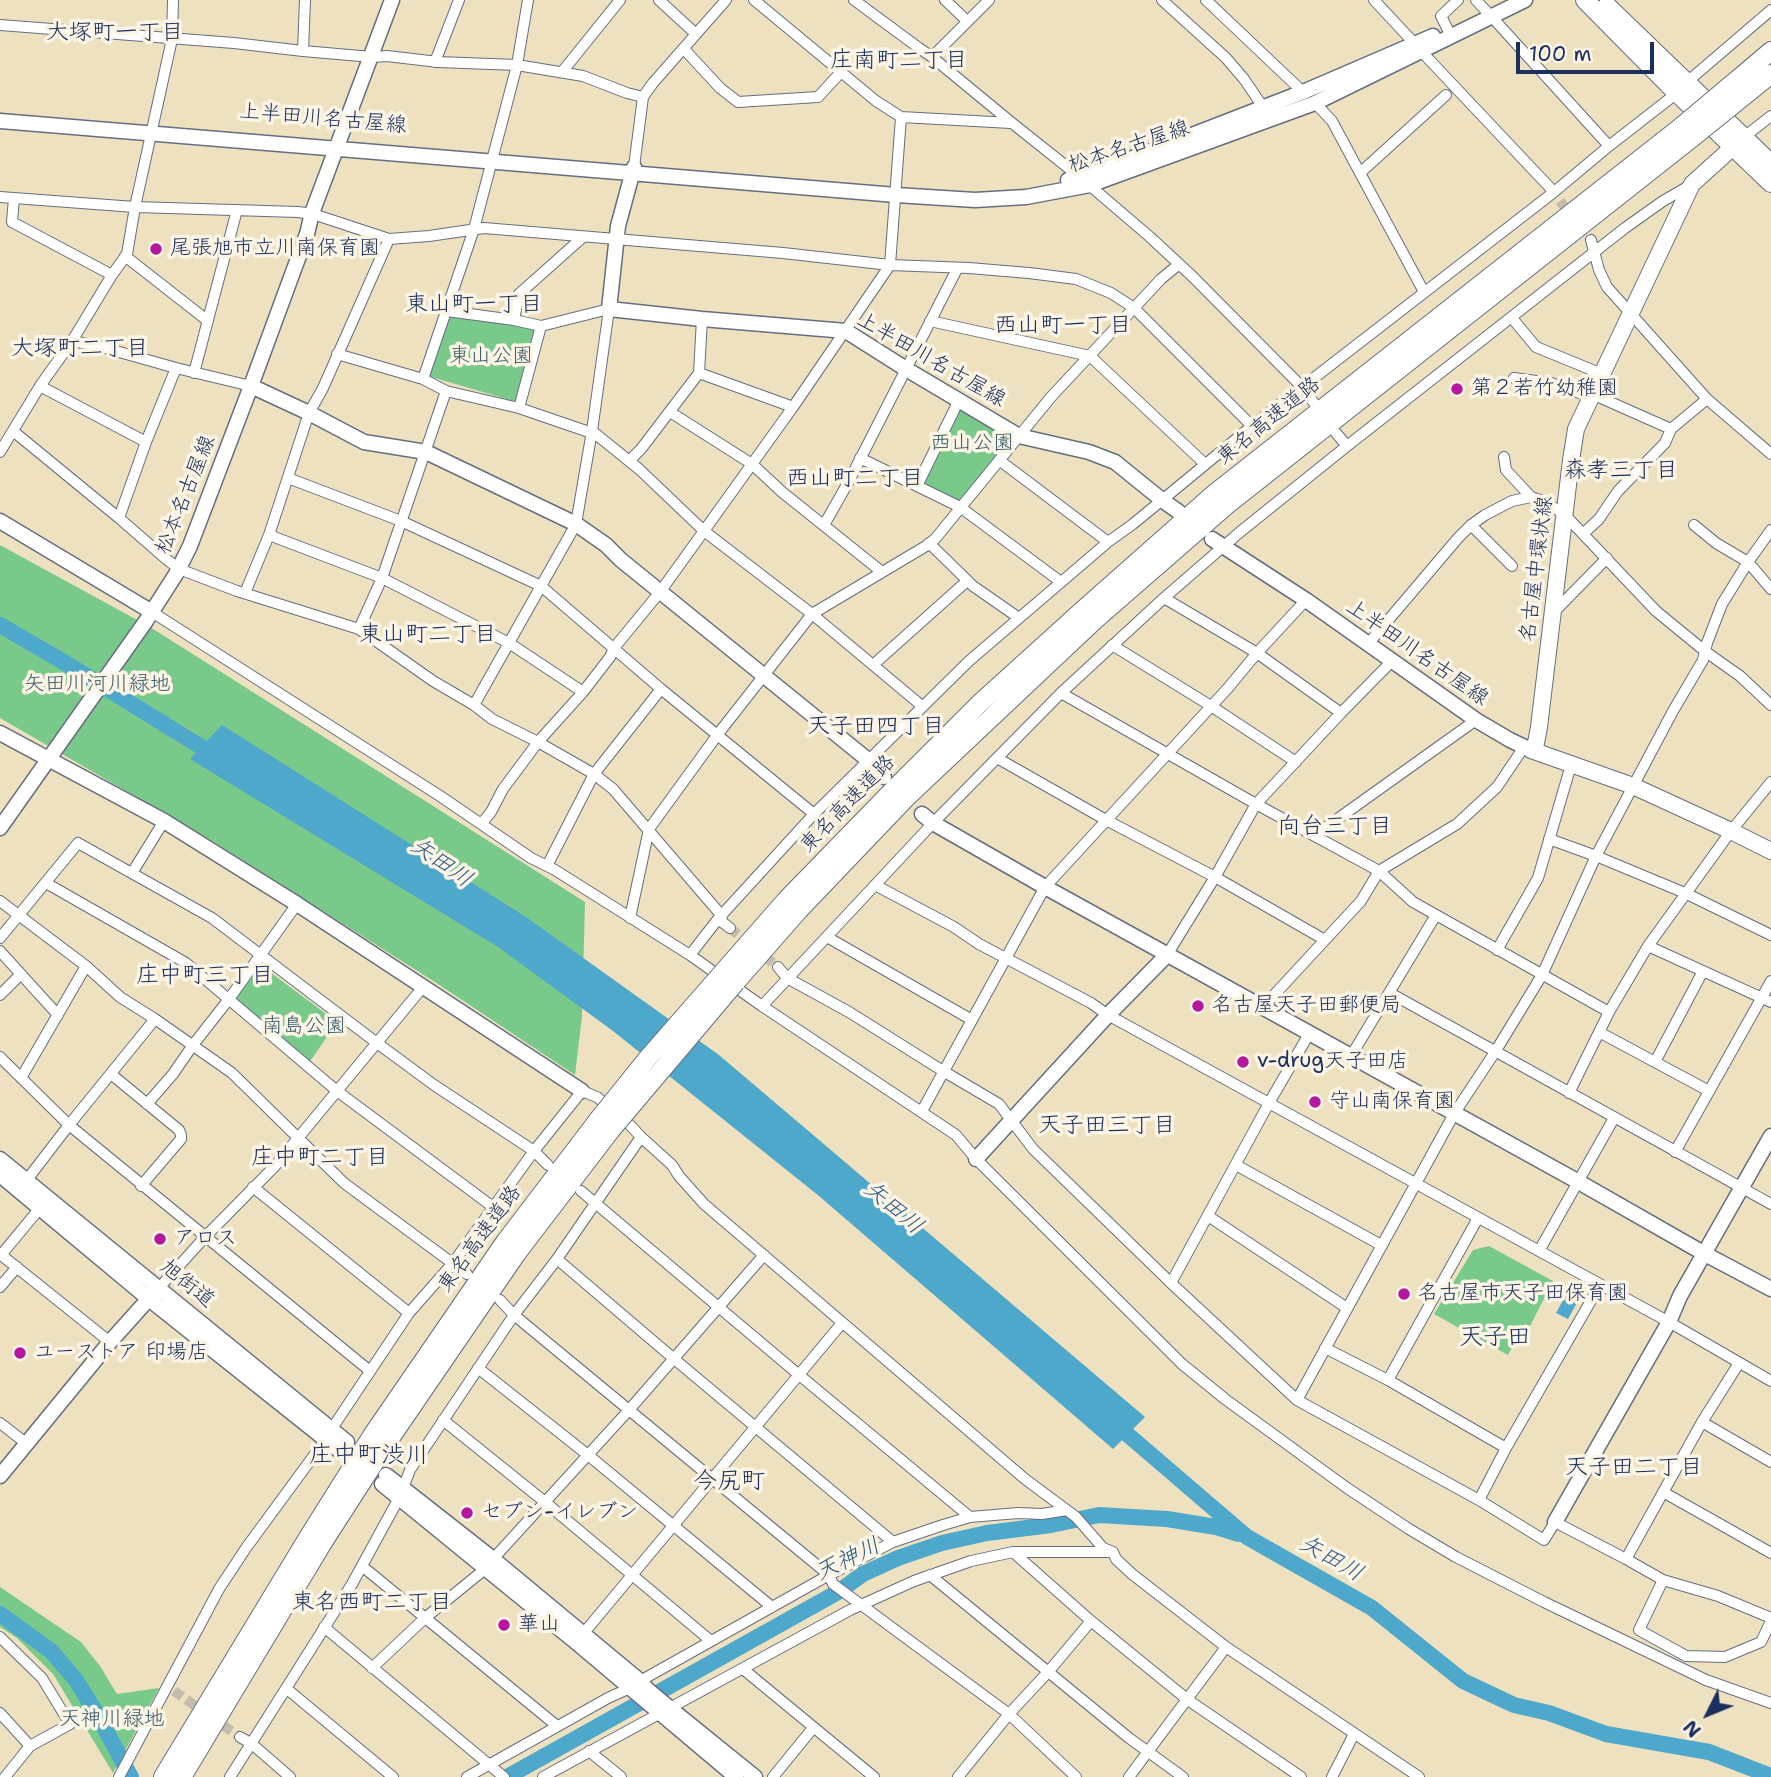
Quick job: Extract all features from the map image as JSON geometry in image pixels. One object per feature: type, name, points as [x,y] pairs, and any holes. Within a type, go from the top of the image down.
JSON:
[{"type":"highway","points":[[1585,0],[1739,142],[1771,183]]},
{"type":"highway","points":[[1601,0],[1682,88]]},
{"type":"highway","name":"東名高速道路","points":[[182,1777],[322,1544],[387,1443],[605,1125],[647,1059],[730,977],[787,899],[979,704],[1215,494],[1687,132],[1743,85],[1771,51]]},
{"type":"highway","name":"東名高速道路","points":[[1743,85],[1771,74]]},
{"type":"highway","points":[[1739,142],[1771,164]]},
{"type":"highway","name":"東名高速道路","points":[[163,1777],[373,1434],[505,1242],[605,1125]]},
{"type":"main road","name":"名古屋中環状線","points":[[1528,748],[1536,743],[1539,727],[1576,429],[1692,184],[1739,142]]},
{"type":"main road","points":[[1528,748],[1633,786],[1771,851]]},
{"type":"street","points":[[0,452],[127,254],[172,39],[173,0]]},
{"type":"street","points":[[303,51],[304,0]]},
{"type":"street","name":"松本名古屋線","points":[[0,828],[149,617],[179,569],[200,524],[392,0]]},
{"type":"street","points":[[435,62],[459,0]]},
{"type":"street","points":[[423,379],[474,229],[517,65],[528,0]]},
{"type":"street","points":[[562,72],[620,0]]},
{"type":"street","points":[[659,0],[696,34]]},
{"type":"street","points":[[474,705],[576,524],[592,432],[618,226],[633,171],[643,97],[726,0]]},
{"type":"street","points":[[754,0],[876,101],[901,117],[1012,123]]},
{"type":"street","points":[[855,0],[932,57],[1150,237],[1302,387],[1314,403]]},
{"type":"street","points":[[945,0],[967,21]]},
{"type":"street","points":[[932,57],[989,0]]},
{"type":"street","points":[[1162,0],[1226,58],[1263,107]]},
{"type":"street","points":[[1206,0],[1303,92]]},
{"type":"street","points":[[1374,0],[1556,195]]},
{"type":"street","points":[[1448,30],[1441,16],[1458,0]]},
{"type":"street","points":[[1476,0],[1609,146]]},
{"type":"street","name":"松本名古屋線","points":[[1086,182],[1263,107],[1418,47],[1489,14],[1510,0]]},
{"type":"street","name":"松本名古屋線","points":[[633,171],[896,192],[1015,191],[1086,182],[1315,103],[1448,30],[1525,0]]},
{"type":"street","points":[[690,955],[720,917],[814,814],[969,661],[1108,542],[1252,426],[1424,292],[1556,195],[1609,146],[1682,88],[1771,10]]},
{"type":"street","points":[[0,25],[435,62],[517,65],[583,76],[643,97]]},
{"type":"street","points":[[684,49],[720,88],[738,102],[818,97],[842,71]]},
{"type":"street","points":[[1360,173],[1446,95]]},
{"type":"street","points":[[1315,103],[1332,121],[1424,292]]},
{"type":"street","name":"上半田川名古屋線","points":[[0,112],[152,129],[633,171]]},
{"type":"street","points":[[1739,142],[1771,116]]},
{"type":"street","points":[[482,823],[538,742],[583,692],[614,648],[660,592],[793,407],[890,265],[901,117]]},
{"type":"street","name":"上半田川名古屋線","points":[[0,121],[152,129]]},
{"type":"street","points":[[762,1006],[875,885],[927,818],[997,758],[1061,692],[1164,598],[1217,543],[1347,446],[1594,252],[1663,201],[1692,184]]},
{"type":"street","points":[[0,197],[135,207],[298,212],[313,214],[389,239],[474,229],[503,229],[890,265],[1029,273],[1076,279],[1111,293],[1135,308],[1252,426]]},
{"type":"street","points":[[14,198],[12,222],[112,275]]},
{"type":"street","points":[[194,373],[237,210]]},
{"type":"street","points":[[514,320],[519,294],[583,237]]},
{"type":"street","points":[[245,593],[269,535],[309,413],[323,388],[389,239]]},
{"type":"street","points":[[1591,240],[1607,287],[1707,399],[1771,454]]},
{"type":"street","points":[[125,256],[208,321]]},
{"type":"street","points":[[630,918],[649,830],[718,734],[812,614],[935,538],[1051,397],[1161,279],[1178,265]]},
{"type":"street","points":[[824,525],[957,268]]},
{"type":"street","points":[[447,311],[541,326],[609,309]]},
{"type":"street","name":"上半田川名古屋線","points":[[609,309],[846,331],[1019,436],[1089,452],[1115,462],[1179,512]]},
{"type":"street","points":[[1512,318],[1536,347],[1602,374]]},
{"type":"street","points":[[629,461],[699,373],[702,319]]},
{"type":"street","points":[[930,321],[1090,356],[1205,464]]},
{"type":"street","points":[[519,408],[541,326]]},
{"type":"street","points":[[72,341],[251,386],[364,442],[426,452],[576,524],[606,544],[621,560],[868,760],[884,776]]},
{"type":"street","points":[[337,354],[423,379],[446,391],[519,408],[592,432],[629,461],[704,531],[812,614],[922,706]]},
{"type":"street","points":[[119,518],[176,368]]},
{"type":"street","points":[[699,373],[793,407]]},
{"type":"street","points":[[1514,378],[1551,383],[1592,395],[1671,429]]},
{"type":"street","points":[[40,386],[146,442]]},
{"type":"street","points":[[359,629],[382,578],[446,391]]},
{"type":"street","points":[[1584,533],[1599,519],[1618,491],[1665,443],[1671,429],[1707,399]]},
{"type":"street","points":[[917,486],[959,400]]},
{"type":"street","points":[[670,412],[752,464],[782,492],[882,572]]},
{"type":"street","points":[[13,430],[179,569],[359,629],[492,719],[594,774],[613,789],[730,928]]},
{"type":"street","points":[[1336,433],[1347,446]]},
{"type":"street","points":[[1504,457],[1506,470],[1531,496],[1564,514],[1656,611],[1740,676],[1771,705]]},
{"type":"street","points":[[860,458],[960,507],[1061,582]]},
{"type":"street","points":[[999,460],[1108,542]]},
{"type":"street","points":[[288,478],[401,521],[541,586],[661,689],[814,814]]},
{"type":"street","points":[[1368,644],[1471,526],[1485,515],[1513,501],[1531,496]]},
{"type":"street","points":[[0,521],[149,617],[482,823],[531,858],[690,955],[956,1135],[976,1159],[1182,1364],[1225,1399],[1347,1488],[1456,1557],[1544,1602],[1706,1680],[1771,1703]]},
{"type":"street","points":[[1694,525],[1716,543],[1748,562],[1771,589]]},
{"type":"street","points":[[1471,526],[1512,566]]},
{"type":"street","points":[[1297,1400],[1454,1114],[1542,975],[1596,856],[1703,660],[1722,604],[1771,530]]},
{"type":"street","points":[[269,535],[382,578],[509,643],[583,692]]},
{"type":"street","points":[[929,543],[972,586],[1019,618]]},
{"type":"street","name":"上半田川名古屋線","points":[[1217,543],[1306,600],[1476,720],[1528,748]]},
{"type":"street","points":[[1553,612],[1606,558]]},
{"type":"street","points":[[873,665],[967,581]]},
{"type":"street","points":[[1164,598],[1257,653],[1340,713]]},
{"type":"street","points":[[922,1111],[1045,887],[1306,600]]},
{"type":"street","points":[[1112,645],[1296,762]]},
{"type":"street","points":[[976,1159],[1167,955],[1256,804],[1392,661]]},
{"type":"street","points":[[547,866],[594,774],[661,689]]},
{"type":"street","points":[[1061,692],[1379,872],[1413,902],[1609,1012]]},
{"type":"street","points":[[1315,835],[1476,720]]},
{"type":"street","points":[[0,733],[164,821],[297,904],[582,1091],[597,1097],[672,1165],[704,1204],[1025,1479],[1076,1517],[1132,1574],[1226,1647],[1419,1777]]},
{"type":"street","points":[[1262,1008],[1361,901],[1379,872],[1457,824],[1497,787],[1528,748]]},
{"type":"street","points":[[997,758],[1325,940]]},
{"type":"street","points":[[1497,950],[1538,878],[1571,765]]},
{"type":"street","points":[[1569,1093],[1609,1012],[1648,946],[1731,831],[1771,782]]},
{"type":"street","points":[[927,818],[1045,887],[1771,1289]]},
{"type":"street","points":[[132,873],[164,821]]},
{"type":"street","points":[[1549,839],[1685,893],[1771,935]]},
{"type":"street","points":[[0,938],[78,843],[212,918],[377,1044],[534,1151],[548,1166]]},
{"type":"street","points":[[46,883],[186,963],[337,1091],[493,1207]]},
{"type":"street","points":[[875,885],[1771,1381]]},
{"type":"street","points":[[0,901],[86,966],[120,998],[232,1073],[344,1183],[467,1274]]},
{"type":"street","points":[[147,1104],[173,1074],[297,904]]},
{"type":"street","points":[[1351,1056],[1436,915]]},
{"type":"street","points":[[827,937],[972,1020]]},
{"type":"street","points":[[1648,946],[1766,1000]]},
{"type":"street","points":[[0,951],[58,1014]]},
{"type":"street","points":[[21,1078],[86,966]]},
{"type":"street","points":[[778,967],[787,978],[849,1012],[999,1104],[1033,1149],[1297,1400],[1479,1500],[1544,1540],[1771,1136]]},
{"type":"street","points":[[1655,1062],[1703,971]]},
{"type":"street","points":[[0,995],[21,974]]},
{"type":"street","points":[[1675,1152],[1709,1091],[1766,1000],[1771,981]]},
{"type":"street","points":[[0,1476],[110,1342],[205,1237],[275,1166],[423,988]]},
{"type":"street","points":[[1390,993],[1771,1204]]},
{"type":"street","points":[[26,1181],[155,1019]]},
{"type":"street","points":[[1599,1032],[1709,1091]]},
{"type":"street","points":[[1171,1283],[1309,1034]]},
{"type":"street","points":[[0,1057],[69,1125],[370,1371]]},
{"type":"street","points":[[111,1074],[179,1130],[181,1139],[141,1186]]},
{"type":"street","points":[[119,1777],[171,1688],[219,1589],[246,1548],[329,1435],[409,1313],[453,1263],[534,1151],[582,1091]]},
{"type":"street","points":[[1539,1251],[1614,1118]]},
{"type":"street","points":[[230,1777],[362,1566],[401,1493],[410,1470],[514,1315],[557,1259],[641,1138]]},
{"type":"street","name":"旭街道","points":[[0,1159],[154,1293],[343,1446]]},
{"type":"street","points":[[1236,1165],[1381,1245]]},
{"type":"street","name":"旭街道","points":[[0,1175],[154,1293]]},
{"type":"street","points":[[253,1186],[409,1313]]},
{"type":"street","points":[[582,1191],[970,1517]]},
{"type":"street","points":[[40,1208],[1,1254],[110,1342]]},
{"type":"street","points":[[1208,1216],[1347,1308]]},
{"type":"street","points":[[1388,1380],[1478,1219]]},
{"type":"street","points":[[372,1668],[425,1618],[489,1564],[629,1410],[764,1255]]},
{"type":"street","points":[[557,1259],[893,1542]]},
{"type":"street","points":[[0,1287],[17,1267]]},
{"type":"street","points":[[1479,1500],[1600,1285]]},
{"type":"street","points":[[500,1300],[514,1315],[712,1478],[858,1603],[1009,1714],[1076,1777]]},
{"type":"street","points":[[583,1634],[842,1322]]},
{"type":"street","points":[[1325,1348],[1388,1380],[1506,1448]]},
{"type":"street","points":[[1626,1559],[1702,1422],[1739,1363]]},
{"type":"street","points":[[478,1368],[772,1607]]},
{"type":"street","points":[[443,1420],[711,1641]]},
{"type":"street","points":[[1702,1422],[1771,1462]]},
{"type":"street","points":[[0,1423],[27,1444]]},
{"type":"street","points":[[384,1480],[489,1564],[583,1634],[638,1688]]},
{"type":"street","points":[[1663,1492],[1771,1553]]},
{"type":"street","points":[[467,1777],[496,1771],[557,1726],[638,1688],[711,1641],[772,1607],[831,1580],[893,1542],[970,1517],[1042,1514],[1066,1510]]},
{"type":"street","points":[[1555,1522],[1663,1580],[1718,1596],[1771,1622],[1760,1642],[1725,1657],[1686,1656],[1639,1630],[1663,1580]]},
{"type":"street","points":[[543,1777],[663,1709],[743,1669],[858,1603],[971,1561],[1013,1552],[1108,1550]]},
{"type":"street","points":[[1013,1552],[1091,1621],[1188,1700],[1301,1777]]},
{"type":"street","points":[[489,1564],[577,1643],[663,1709],[736,1777]]},
{"type":"street","points":[[362,1566],[557,1726]]},
{"type":"street","points":[[930,1575],[1148,1753],[1183,1777]]},
{"type":"street","points":[[958,1777],[1091,1621]]},
{"type":"street","points":[[324,1628],[496,1771]]},
{"type":"street","points":[[0,1636],[42,1678],[70,1724],[30,1746],[5,1777]]},
{"type":"street","points":[[1129,1777],[1226,1647]]},
{"type":"street","points":[[743,1669],[874,1777]]},
{"type":"street","points":[[286,1689],[393,1777]]},
{"type":"street","points":[[663,1709],[755,1777]]},
{"type":"street","points":[[0,1713],[30,1746]]},
{"type":"street","points":[[773,1777],[813,1728]]},
{"type":"street","points":[[1332,1777],[1354,1734]]},
{"type":"street","points":[[240,1737],[290,1777]]},
{"type":"street","points":[[589,1752],[621,1777]]},
{"type":"green space","name":"東山公園","points":[[450,314],[536,328],[517,402],[428,376]]},
{"type":"green space","name":"西山公園","points":[[961,406],[1013,437],[960,503],[922,484]]},
{"type":"green space","name":"矢田川河川緑地","points":[[0,545],[150,627],[585,902],[582,1016],[575,1075],[438,984],[214,842],[0,718]]},
{"type":"green space","name":"南島公園","points":[[259,964],[337,1022],[309,1063],[235,998]]},
{"type":"green space","points":[[1489,1246],[1553,1281],[1530,1326],[1525,1324],[1508,1355],[1434,1314],[1473,1250]]},
{"type":"green space","name":"天神川緑地","points":[[0,1587],[81,1642],[117,1694],[159,1688],[113,1773],[53,1674],[17,1638],[0,1627]]},
{"type":"water","points":[[222,725],[526,917],[719,1055],[1145,1417],[1113,1449],[819,1196],[613,1031],[498,947],[190,759]]},
{"type":"water","points":[[1573,1282],[1585,1288],[1568,1319],[1556,1313]]},
{"type":"waterway","name":"矢田川","points":[[0,625],[219,758]]},
{"type":"waterway","name":"矢田川","points":[[1113,1422],[1247,1537],[1372,1608],[1463,1681],[1514,1705],[1549,1713],[1606,1734],[1709,1752],[1771,1776]]},
{"type":"waterway","name":"天神川","points":[[507,1777],[838,1592],[863,1574],[898,1558],[942,1543],[1099,1515],[1167,1519],[1216,1527],[1238,1534]]},
{"type":"waterway","name":"天神川","points":[[0,1614],[51,1651],[76,1680],[131,1777]]},
{"type":"tunnel","points":[[1560,201],[1591,240]]},
{"type":"tunnel","points":[[730,928],[778,967]]},
{"type":"tunnel","points":[[174,1691],[240,1737]]},
{"type":"place","name":"尾張旭市立川南保育園","points":[[156,249]]},
{"type":"place","name":"第２若竹幼稚園","points":[[1457,389]]},
{"type":"place","name":"名古屋天子田郵便局","points":[[1198,1006]]},
{"type":"place","name":"v-drug天子田店","points":[[1243,1062]]},
{"type":"place","name":"守山南保育園","points":[[1315,1102]]},
{"type":"place","name":"アロス","points":[[160,1239]]},
{"type":"place","name":"名古屋市天子田保育園","points":[[1404,1294]]},
{"type":"place","name":"ユーストア 印場店","points":[[20,1353]]},
{"type":"place","name":"セブン-イレブン","points":[[467,1513]]},
{"type":"place","name":"華山","points":[[504,1625]]},
{"type":"district","name":"大塚町一丁目","points":[[115,33]]},
{"type":"district","name":"庄南町二丁目","points":[[899,61]]},
{"type":"district","name":"東山町一丁目","points":[[474,305]]},
{"type":"district","name":"西山町一丁目","points":[[1063,326]]},
{"type":"district","name":"大塚町二丁目","points":[[80,349]]},
{"type":"district","name":"森孝三丁目","points":[[1621,471]]},
{"type":"district","name":"西山町二丁目","points":[[855,479]]},
{"type":"district","name":"東山町二丁目","points":[[428,635]]},
{"type":"district","name":"天子田四丁目","points":[[876,727]]},
{"type":"district","name":"向台三丁目","points":[[1335,827]]},
{"type":"district","name":"庄中町三丁目","points":[[205,976]]},
{"type":"district","name":"天子田三丁目","points":[[1107,1126]]},
{"type":"district","name":"庄中町二丁目","points":[[320,1158]]},
{"type":"district","name":"天子田","points":[[1495,1338]]},
{"type":"district","name":"庄中町渋川","points":[[369,1456]]},
{"type":"district","name":"天子田二丁目","points":[[1634,1468]]},
{"type":"district","name":"今尻町","points":[[729,1482]]},
{"type":"district","name":"東名西町二丁目","points":[[372,1603]]}]
